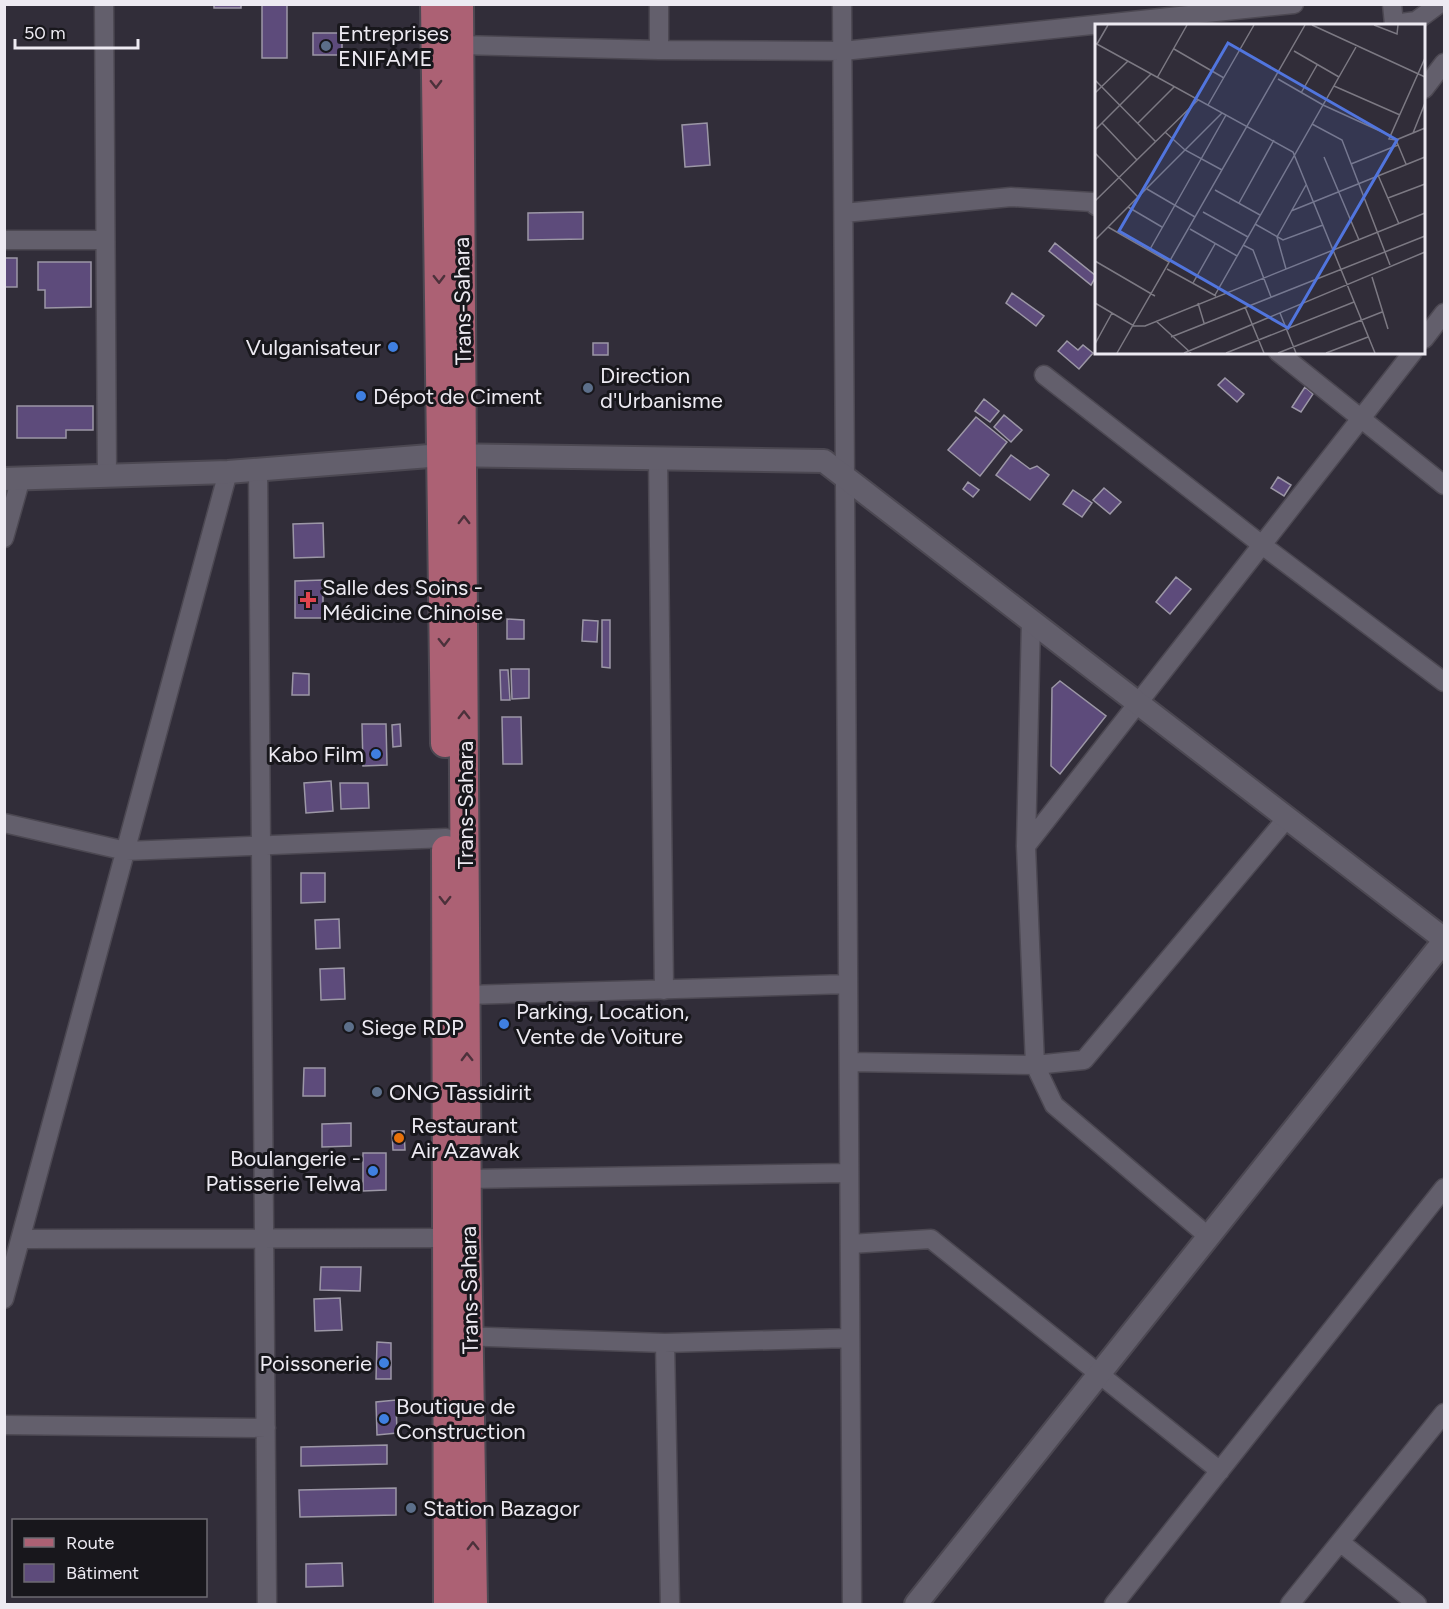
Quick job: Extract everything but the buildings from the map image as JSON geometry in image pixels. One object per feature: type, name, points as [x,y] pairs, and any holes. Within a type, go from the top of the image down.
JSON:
[{"type":"main road","name":"Trans-Sahara","points":[[435,4],[453,455],[467,995],[468,1179],[458,1335],[447,1605]]},
{"type":"main road","name":"Trans-Sahara","points":[[459,4],[446,838],[445,1238],[458,1335],[473,1605]]},
{"type":"street","points":[[104,4],[107,476]]},
{"type":"street","points":[[659,4],[659,50]]},
{"type":"street","points":[[843,4],[852,1605]]},
{"type":"street","points":[[1102,24],[1294,4]]},
{"type":"street","points":[[1392,4],[1394,24],[1416,21],[1439,4]]},
{"type":"street","points":[[459,45],[659,50],[843,51],[1095,25]]},
{"type":"street","points":[[1425,88],[1444,63]]},
{"type":"street","points":[[844,213],[1011,197],[1092,202],[1095,205]]},
{"type":"street","points":[[4,240],[105,240]]},
{"type":"street","points":[[1425,338],[1444,313]]},
{"type":"street","points":[[1280,354],[1444,485]]},
{"type":"street","points":[[1026,846],[1411,354]]},
{"type":"street","points":[[1044,375],[1262,545],[1444,682]]},
{"type":"street","points":[[4,538],[13,479],[228,472],[453,455],[824,461],[1444,940],[916,1605]]},
{"type":"street","points":[[658,457],[664,990]]},
{"type":"street","points":[[258,469],[267,1605]]},
{"type":"street","points":[[4,1299],[228,472]]},
{"type":"street","points":[[1031,620],[1026,846],[1035,1065],[1054,1105],[1209,1237]]},
{"type":"street","points":[[849,1062],[1035,1065],[1084,1060],[1287,818]]},
{"type":"street","points":[[4,823],[126,851],[446,838]]},
{"type":"street","points":[[467,995],[848,984]]},
{"type":"street","points":[[468,1179],[849,1173]]},
{"type":"street","points":[[1114,1605],[1444,1188]]},
{"type":"street","points":[[21,1239],[445,1238]]},
{"type":"street","points":[[850,1244],[931,1239],[1220,1471]]},
{"type":"street","points":[[458,1335],[665,1342],[850,1338]]},
{"type":"street","points":[[665,1342],[670,1605]]},
{"type":"street","points":[[1290,1605],[1444,1413]]},
{"type":"street","points":[[4,1425],[266,1428]]},
{"type":"street","points":[[1340,1542],[1417,1605]]},
{"type":"place","name":"Entreprises ENIFAME","points":[[326,46]]},
{"type":"place","name":"Vulganisateur","points":[[393,347]]},
{"type":"place","name":"Direction d'Urbanisme","points":[[588,388]]},
{"type":"place","name":"Dépot de Ciment","points":[[361,396]]},
{"type":"place","name":"Salle des Soins - Médicine Chinoise","points":[[308,600]]},
{"type":"place","name":"Kabo Film","points":[[376,754]]},
{"type":"place","name":"Parking, Location, Vente de Voiture","points":[[504,1024]]},
{"type":"place","name":"Siege RDP","points":[[349,1027]]},
{"type":"place","name":"ONG Tassidirit","points":[[377,1092]]},
{"type":"place","name":"Restaurant Air Azawak","points":[[399,1138]]},
{"type":"place","name":"Boulangerie - Patisserie Telwa","points":[[373,1171]]},
{"type":"place","name":"Poissonerie","points":[[384,1363]]},
{"type":"place","name":"Boutique de Construction","points":[[384,1419]]},
{"type":"place","name":"Station Bazagor","points":[[411,1508]]}]
